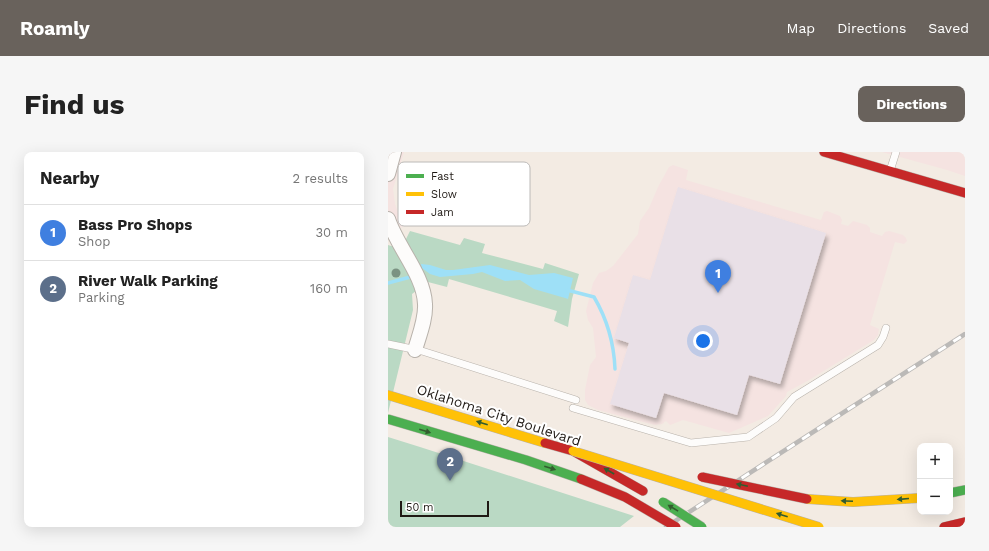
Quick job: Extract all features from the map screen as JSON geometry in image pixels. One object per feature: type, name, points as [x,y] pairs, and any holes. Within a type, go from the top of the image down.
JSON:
[{"type":"main road","points":[[824,152],[846,155],[890,172],[965,193]]},
{"type":"main road","name":"Oklahoma City Boulevard","points":[[388,395],[573,451],[652,496],[702,527]]},
{"type":"main road","points":[[388,419],[560,471],[609,490],[647,509],[676,527]]},
{"type":"main road","points":[[573,451],[667,470]]},
{"type":"main road","points":[[573,451],[819,527]]},
{"type":"main road","points":[[690,475],[807,499],[853,502],[917,498]]},
{"type":"main road","points":[[953,492],[965,490]]},
{"type":"main road","points":[[944,527],[965,522]]},
{"type":"street","points":[[388,174],[394,152]]},
{"type":"street","points":[[388,219],[423,289],[425,306],[415,350]]},
{"type":"lane","points":[[890,172],[896,152]]},
{"type":"lane","points":[[573,408],[691,443],[748,437],[776,418],[794,397],[878,345],[886,328]]},
{"type":"lane","points":[[388,344],[415,350],[576,400]]},
{"type":"shaded area","points":[[388,152],[404,152],[401,162],[398,162],[398,172],[393,189],[398,213],[398,226],[403,227],[388,230]]},
{"type":"shaded area","points":[[882,152],[965,152],[965,176],[947,170]]},
{"type":"shaded area","points":[[673,165],[688,170],[686,180],[821,220],[824,212],[827,211],[840,216],[842,220],[841,224],[848,226],[853,221],[867,225],[870,228],[870,232],[882,236],[885,232],[889,231],[903,235],[907,241],[904,244],[895,242],[870,325],[879,329],[878,335],[874,340],[787,392],[786,396],[768,416],[729,433],[683,420],[670,425],[666,421],[662,424],[655,425],[598,410],[588,405],[585,400],[585,390],[590,365],[596,357],[593,328],[588,320],[586,311],[593,283],[599,273],[606,271],[613,266],[638,234],[640,221],[649,208],[669,167]]},
{"type":"green space","points":[[410,231],[460,245],[464,238],[485,244],[482,253],[543,269],[545,263],[579,274],[572,299],[568,327],[554,321],[557,311],[449,279],[447,287],[428,282],[412,294],[413,310],[388,413],[388,245],[398,248],[406,239]]},
{"type":"green space","points":[[388,437],[634,516],[620,527],[388,527]]},
{"type":"water","points":[[421,264],[446,270],[490,265],[529,275],[554,273],[573,278],[568,299],[534,289],[520,280],[505,281],[482,272],[440,277],[430,274],[422,268]]},
{"type":"building","points":[[678,187],[826,233],[780,384],[749,375],[737,415],[664,393],[656,418],[610,404],[629,343],[614,338],[633,275],[650,280]]},
{"type":"waterway","points":[[388,283],[414,276]]},
{"type":"waterway","points":[[567,290],[594,297],[599,305],[609,332],[615,369]]},
{"type":"railway","points":[[666,527],[965,334]]},
{"type":"traffic: fast","points":[[388,419],[526,460],[581,479]]},
{"type":"traffic: fast","points":[[953,492],[965,490]]},
{"type":"traffic: fast","points":[[663,502],[702,527]]},
{"type":"traffic: slow","points":[[388,395],[545,443]]},
{"type":"traffic: slow","points":[[573,451],[819,527]]},
{"type":"traffic: slow","points":[[807,499],[853,502],[917,498]]},
{"type":"traffic: jam","points":[[824,152],[965,193]]},
{"type":"traffic: jam","points":[[545,443],[573,451],[643,491]]},
{"type":"traffic: jam","points":[[702,477],[807,499]]},
{"type":"traffic: jam","points":[[581,479],[625,497],[676,527]]},
{"type":"traffic: jam","points":[[944,527],[965,522]]},
{"type":"place","name":"Bass Pro Shops","points":[[718,293]]},
{"type":"place","name":"River Walk Parking","points":[[450,481]]}]
